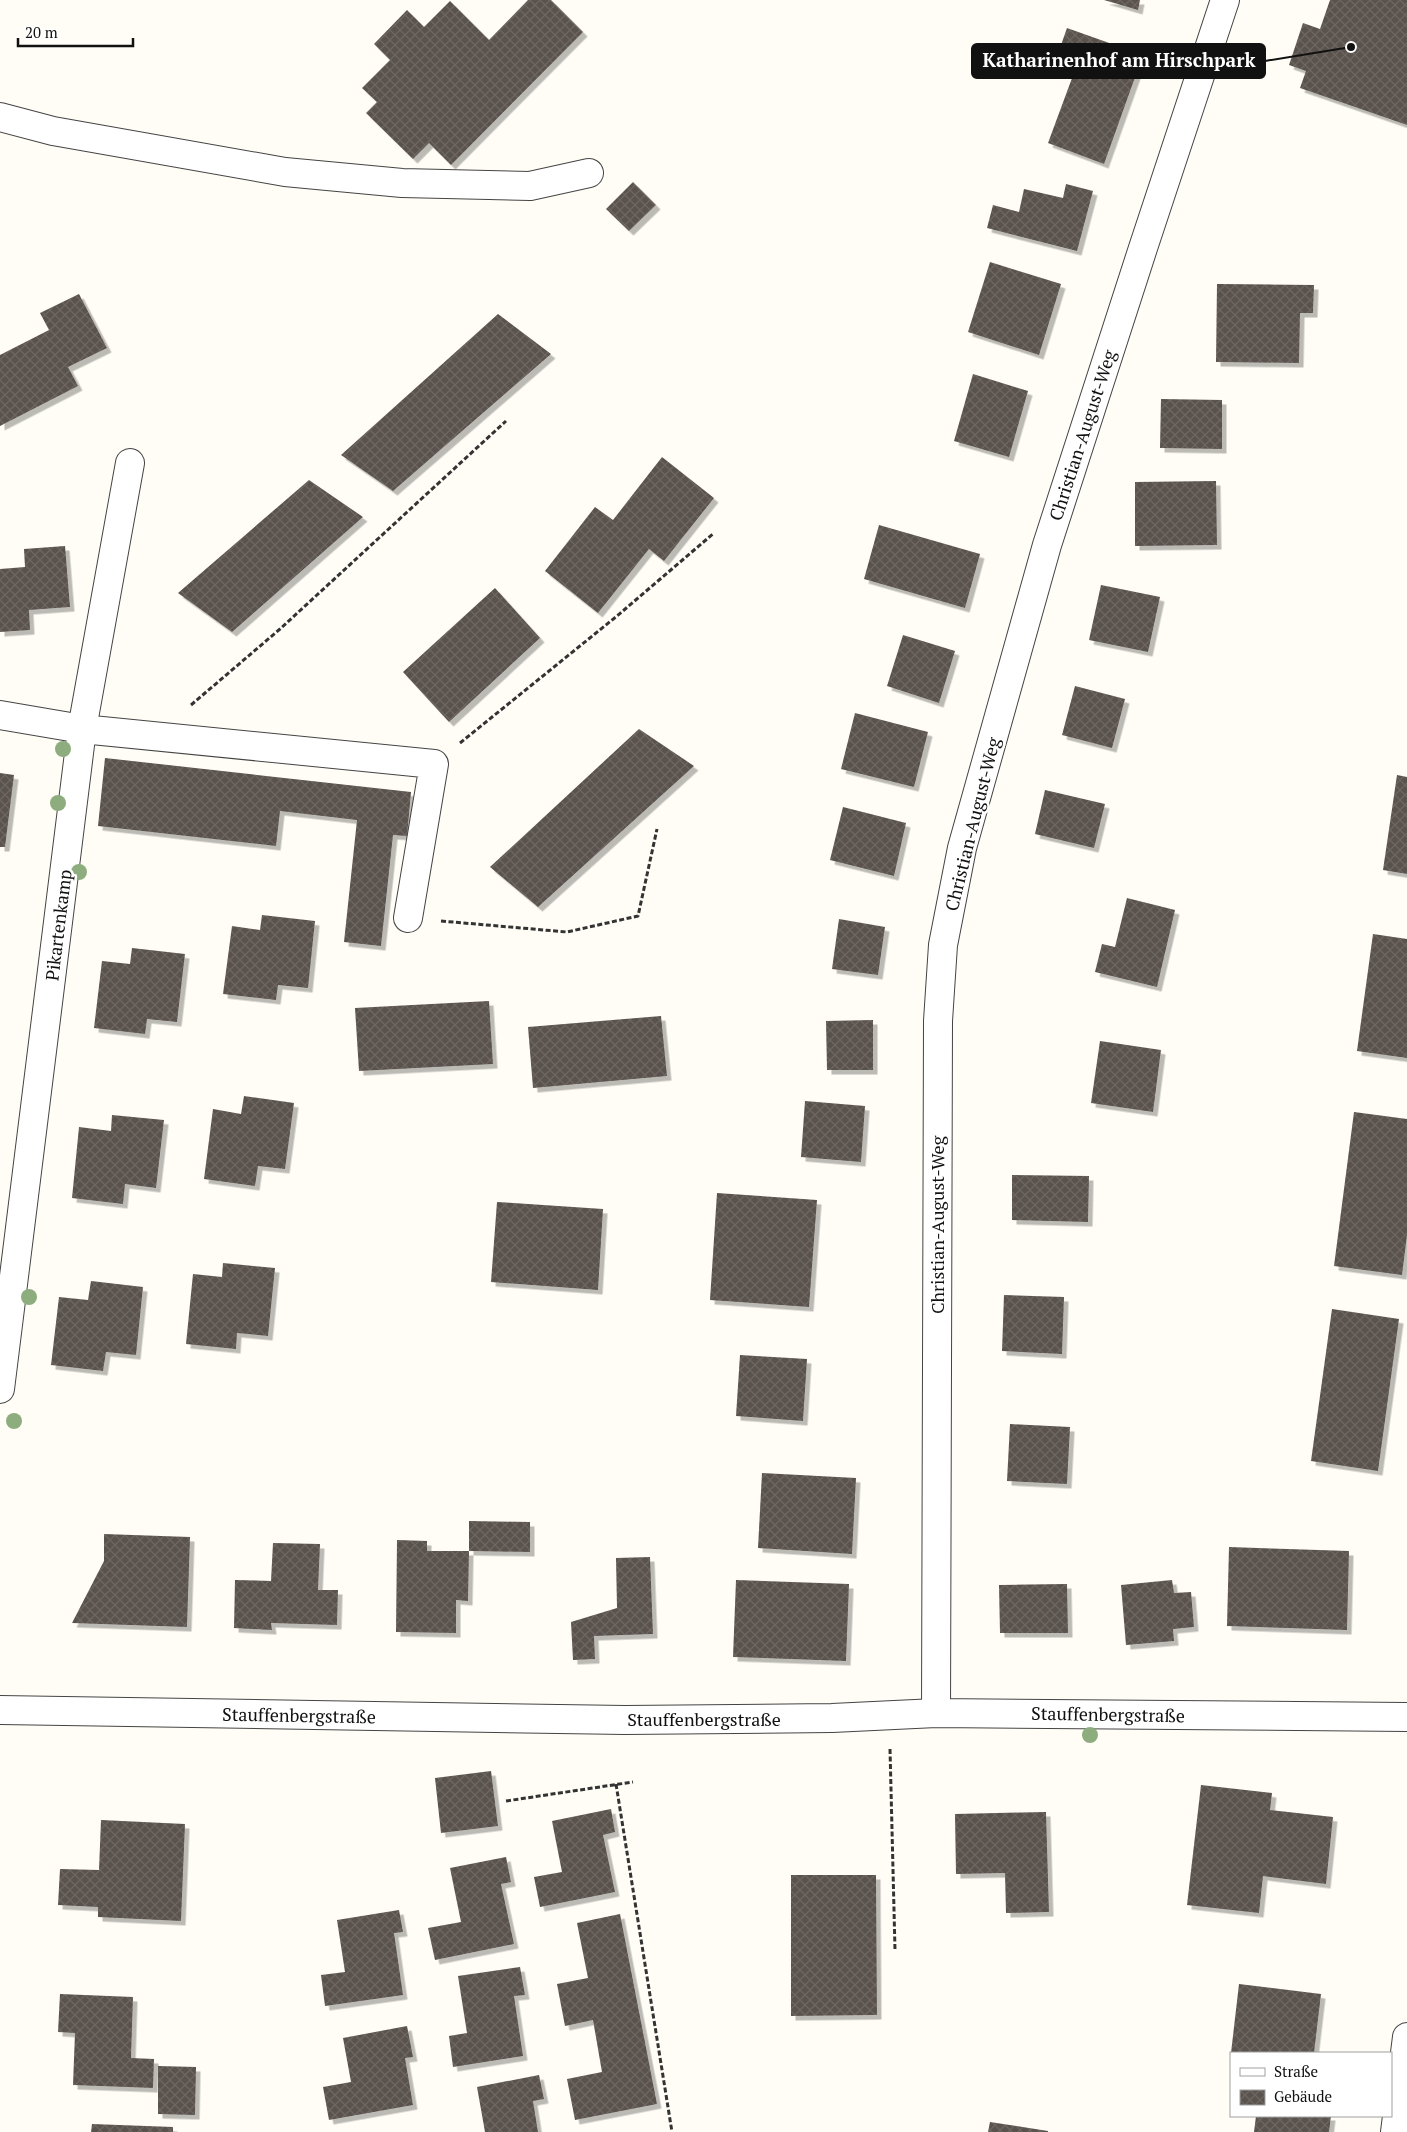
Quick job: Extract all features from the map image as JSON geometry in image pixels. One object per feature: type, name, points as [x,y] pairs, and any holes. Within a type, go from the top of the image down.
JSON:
[{"type":"street","name":"Christian-August-Weg","points":[[936,1713],[938,1021],[943,945],[962,848],[1047,545],[1225,0]]},
{"type":"street","points":[[0,116],[53,131],[284,172],[402,183],[530,186],[589,173]]},
{"type":"street","name":"Pikartenkamp","points":[[0,1389],[82,729],[130,463]]},
{"type":"street","points":[[0,715],[82,729],[434,764],[408,918]]},
{"type":"street","name":"Stauffenbergstraße","points":[[0,1710],[625,1720],[832,1718],[936,1713],[1407,1717]]},
{"type":"street","points":[[1395,2132],[1407,2036]]},
{"type":"path","points":[[156,736],[280,629],[506,421]]},
{"type":"path","points":[[434,764],[618,616],[714,533]]},
{"type":"path","points":[[408,918],[567,932],[638,916],[657,829]]},
{"type":"path","points":[[890,1744],[895,1950]]},
{"type":"path","points":[[506,1801],[633,1782]]},
{"type":"path","points":[[616,1784],[672,2132]]},
{"type":"building","points":[[528,0],[551,0],[583,32],[451,165],[429,143],[413,159],[366,113],[377,102],[362,88],[390,60],[374,44],[407,10],[424,27],[450,1],[489,40]]},
{"type":"building","points":[[1104,0],[1140,0],[1138,10]]},
{"type":"building","points":[[1330,0],[1407,0],[1407,125],[1300,88],[1306,71],[1289,65],[1303,23],[1320,29]]},
{"type":"building","points":[[1067,28],[1143,55],[1104,164],[1048,143],[1075,70],[1055,62]]},
{"type":"building","points":[[633,182],[656,205],[629,231],[606,209]]},
{"type":"building","points":[[1066,184],[1093,191],[1077,251],[987,228],[993,205],[1019,212],[1024,189],[1063,198]]},
{"type":"building","points":[[990,262],[1061,284],[1039,355],[968,332]]},
{"type":"building","points":[[1217,284],[1314,285],[1313,313],[1300,313],[1299,363],[1216,362]]},
{"type":"building","points":[[79,294],[107,348],[68,367],[78,386],[0,426],[0,355],[49,330],[40,313]]},
{"type":"building","points":[[498,314],[551,354],[393,491],[341,455]]},
{"type":"building","points":[[973,374],[1028,391],[1009,457],[954,441]]},
{"type":"building","points":[[1161,399],[1222,400],[1222,449],[1160,448]]},
{"type":"building","points":[[662,457],[714,498],[664,561],[649,549],[598,613],[545,571],[595,507],[613,520]]},
{"type":"building","points":[[309,480],[363,517],[232,632],[178,593]]},
{"type":"building","points":[[1216,481],[1217,545],[1135,546],[1135,482]]},
{"type":"building","points":[[879,525],[980,554],[965,608],[864,579]]},
{"type":"building","points":[[65,546],[70,607],[29,610],[30,630],[0,632],[0,569],[25,567],[24,549]]},
{"type":"building","points":[[1101,585],[1160,597],[1148,652],[1089,640]]},
{"type":"building","points":[[495,588],[540,638],[449,722],[403,672]]},
{"type":"building","points":[[903,635],[955,651],[939,703],[887,686]]},
{"type":"building","points":[[1075,686],[1125,699],[1112,748],[1062,735]]},
{"type":"building","points":[[855,713],[928,732],[914,787],[841,769]]},
{"type":"building","points":[[639,729],[694,766],[538,907],[490,867]]},
{"type":"building","points":[[105,758],[411,792],[407,836],[393,835],[381,946],[344,942],[357,820],[280,811],[276,846],[98,826]]},
{"type":"building","points":[[0,773],[14,775],[5,847],[0,847]]},
{"type":"building","points":[[1397,775],[1407,777],[1407,874],[1383,870]]},
{"type":"building","points":[[1045,790],[1105,804],[1094,848],[1035,834]]},
{"type":"building","points":[[843,807],[906,823],[894,876],[830,860]]},
{"type":"building","points":[[1127,898],[1175,910],[1157,987],[1095,972],[1102,944],[1115,947]]},
{"type":"building","points":[[262,915],[315,921],[308,988],[278,985],[276,1000],[223,994],[232,926],[260,930]]},
{"type":"building","points":[[839,919],[885,927],[878,975],[832,969]]},
{"type":"building","points":[[1373,934],[1407,939],[1407,1058],[1357,1051]]},
{"type":"building","points":[[132,948],[185,954],[177,1022],[147,1019],[145,1034],[94,1028],[102,961],[130,964]]},
{"type":"building","points":[[489,1001],[493,1064],[359,1071],[355,1008]]},
{"type":"building","points":[[661,1016],[667,1076],[533,1088],[528,1027]]},
{"type":"building","points":[[873,1020],[873,1070],[827,1070],[826,1021]]},
{"type":"building","points":[[1100,1041],[1161,1050],[1153,1112],[1091,1103]]},
{"type":"building","points":[[244,1096],[294,1103],[285,1169],[258,1166],[255,1186],[204,1179],[213,1109],[241,1114]]},
{"type":"building","points":[[805,1101],[865,1106],[861,1162],[801,1157]]},
{"type":"building","points":[[1354,1112],[1407,1119],[1407,1235],[1402,1275],[1334,1266]]},
{"type":"building","points":[[112,1115],[164,1120],[156,1188],[125,1184],[123,1204],[72,1198],[79,1127],[111,1131]]},
{"type":"building","points":[[1012,1175],[1089,1176],[1088,1222],[1012,1220]]},
{"type":"building","points":[[717,1193],[817,1200],[809,1307],[710,1300]]},
{"type":"building","points":[[497,1202],[603,1209],[598,1290],[491,1282]]},
{"type":"building","points":[[223,1263],[275,1268],[268,1336],[237,1333],[236,1349],[186,1344],[193,1274],[222,1277]]},
{"type":"building","points":[[91,1281],[143,1287],[136,1355],[106,1352],[103,1371],[51,1365],[59,1297],[88,1300]]},
{"type":"building","points":[[1004,1295],[1064,1297],[1062,1354],[1002,1351]]},
{"type":"building","points":[[1332,1309],[1399,1319],[1378,1471],[1311,1461]]},
{"type":"building","points":[[740,1355],[807,1359],[803,1421],[736,1416]]},
{"type":"building","points":[[1010,1424],[1070,1427],[1067,1484],[1007,1481]]},
{"type":"building","points":[[762,1473],[856,1478],[852,1554],[758,1548]]},
{"type":"building","points":[[469,1521],[530,1522],[530,1552],[469,1551]]},
{"type":"building","points":[[104,1534],[190,1537],[187,1627],[72,1623],[104,1561]]},
{"type":"building","points":[[397,1540],[427,1541],[427,1551],[469,1551],[468,1601],[456,1600],[456,1633],[396,1632]]},
{"type":"building","points":[[273,1543],[320,1544],[318,1590],[338,1590],[337,1625],[271,1623],[272,1630],[234,1628],[235,1580],[271,1581]]},
{"type":"building","points":[[1229,1547],[1349,1551],[1347,1630],[1227,1626]]},
{"type":"building","points":[[650,1557],[653,1634],[594,1636],[595,1659],[573,1660],[571,1622],[617,1608],[616,1558]]},
{"type":"building","points":[[736,1580],[849,1584],[846,1661],[733,1657]]},
{"type":"building","points":[[1172,1580],[1174,1593],[1191,1592],[1194,1627],[1173,1629],[1174,1641],[1126,1645],[1121,1585]]},
{"type":"building","points":[[1067,1584],[1068,1633],[1000,1633],[999,1585]]},
{"type":"building","points":[[491,1771],[498,1826],[441,1833],[435,1778]]},
{"type":"building","points":[[1201,1785],[1272,1793],[1270,1810],[1333,1817],[1326,1884],[1263,1876],[1259,1913],[1187,1905]]},
{"type":"building","points":[[611,1809],[615,1832],[603,1835],[615,1892],[540,1907],[534,1877],[562,1872],[552,1821]]},
{"type":"building","points":[[1046,1812],[1049,1912],[1006,1913],[1005,1873],[956,1874],[955,1814]]},
{"type":"building","points":[[101,1820],[185,1824],[181,1921],[98,1917],[98,1907],[58,1905],[60,1869],[99,1870]]},
{"type":"building","points":[[506,1857],[511,1882],[501,1884],[514,1944],[435,1960],[428,1928],[461,1922],[450,1868]]},
{"type":"building","points":[[791,1875],[876,1875],[877,2015],[791,2016]]},
{"type":"building","points":[[399,1910],[403,1932],[394,1933],[403,1995],[325,2006],[321,1975],[345,1972],[337,1920]]},
{"type":"building","points":[[620,1914],[657,2104],[575,2120],[567,2079],[602,2072],[593,2020],[565,2026],[557,1984],[588,1978],[577,1923]]},
{"type":"building","points":[[520,1967],[525,1995],[514,1996],[523,2056],[453,2067],[449,2036],[467,2033],[458,1976]]},
{"type":"building","points":[[1239,1984],[1321,1994],[1314,2052],[1231,2052]]},
{"type":"building","points":[[60,1994],[133,1997],[131,2058],[154,2059],[153,2088],[73,2085],[75,2033],[58,2032]]},
{"type":"building","points":[[407,2026],[413,2057],[405,2058],[413,2105],[329,2120],[323,2087],[351,2082],[343,2038]]},
{"type":"building","points":[[158,2066],[196,2067],[195,2115],[158,2114]]},
{"type":"building","points":[[539,2075],[544,2099],[533,2101],[538,2132],[485,2132],[477,2087]]},
{"type":"building","points":[[1256,2117],[1331,2117],[1329,2132],[1254,2132]]},
{"type":"building","points":[[990,2122],[1048,2131],[1048,2132],[988,2132]]},
{"type":"building","points":[[92,2124],[173,2127],[173,2132],[91,2132]]},
{"type":"place","name":"Katharinenhof am Hirschpark","points":[[1351,47]]}]
